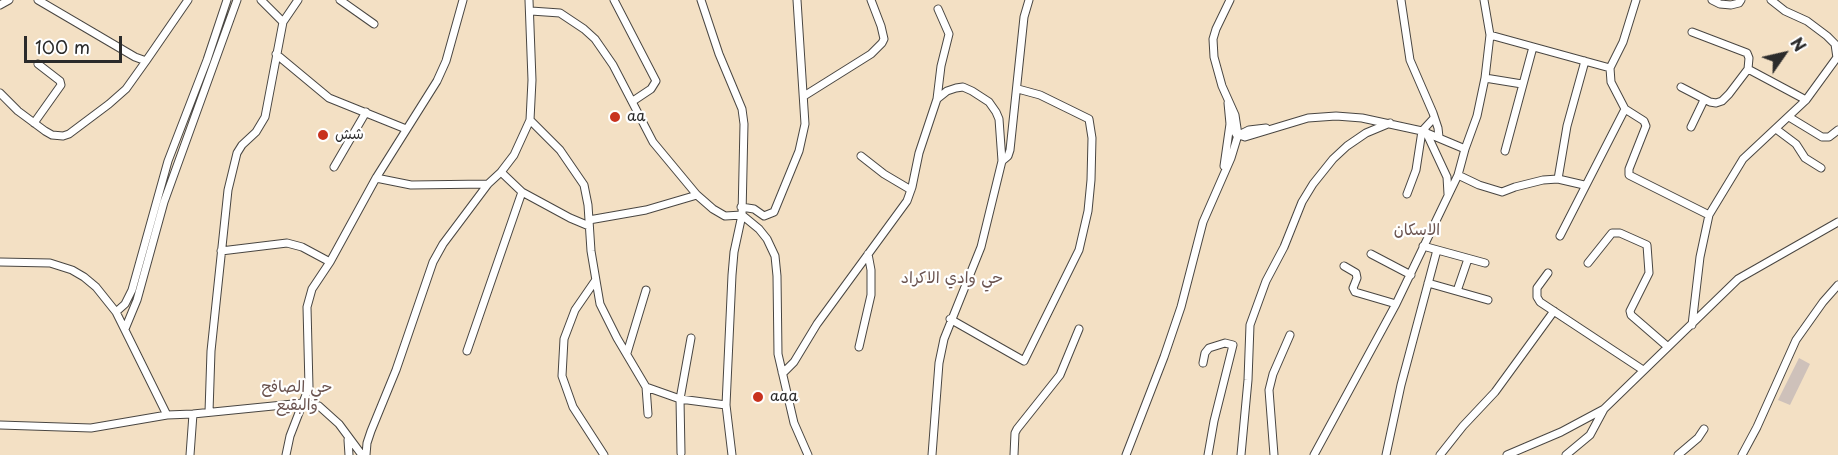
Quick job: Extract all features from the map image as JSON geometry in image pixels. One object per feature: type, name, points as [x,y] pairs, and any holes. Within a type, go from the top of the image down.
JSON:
[{"type":"street","points":[[0,5],[9,0]]},
{"type":"street","points":[[38,0],[135,57],[146,61]]},
{"type":"street","points":[[0,93],[34,123],[52,135],[69,134],[126,88],[188,0]]},
{"type":"street","points":[[116,312],[126,302],[135,281],[168,161],[204,68],[227,0]]},
{"type":"street","points":[[125,329],[140,289],[170,184],[237,0]]},
{"type":"street","points":[[261,0],[283,22]]},
{"type":"street","points":[[209,412],[211,351],[226,200],[235,159],[265,117],[283,22],[298,0]]},
{"type":"street","points":[[340,0],[374,24]]},
{"type":"street","points":[[286,455],[290,436],[309,387],[307,307],[312,289],[330,262],[376,178],[437,81],[446,61],[463,0]]},
{"type":"street","points":[[364,455],[433,262],[443,244],[488,184],[514,155],[530,120],[532,80],[530,0]]},
{"type":"street","points":[[614,0],[656,81],[651,89],[633,101]]},
{"type":"street","points":[[701,0],[719,54],[742,109],[745,154],[742,215],[734,252],[732,275],[726,405],[732,455]]},
{"type":"street","points":[[741,207],[754,209],[764,216],[774,212],[800,151],[805,124],[798,0]]},
{"type":"street","points":[[804,96],[872,54],[882,43],[884,39],[881,26],[871,0]]},
{"type":"street","points":[[1002,161],[1011,150],[1024,16],[1029,0]]},
{"type":"street","points":[[1126,455],[1164,357],[1185,293],[1203,222],[1231,158],[1238,135],[1235,115],[1228,103],[1215,64],[1213,39],[1230,0]]},
{"type":"street","points":[[1401,0],[1410,60],[1434,118],[1439,137]]},
{"type":"street","points":[[1314,455],[1411,275],[1458,175],[1465,149],[1472,135],[1485,78],[1490,35],[1484,0]]},
{"type":"street","points":[[1636,0],[1623,42],[1610,68],[1611,82],[1625,109],[1644,121],[1646,126],[1629,169],[1629,175],[1709,215]]},
{"type":"street","points":[[1712,0],[1720,4],[1731,5],[1740,3],[1741,0]]},
{"type":"street","points":[[1692,325],[1709,215],[1743,159],[1806,100],[1838,57],[1834,44],[1821,31],[1807,21],[1785,11],[1772,0]]},
{"type":"street","points":[[782,372],[794,362],[806,340],[907,201],[919,153],[937,99],[940,66],[949,34],[938,9]]},
{"type":"street","points":[[531,11],[560,13],[584,29],[602,48],[633,101],[653,142],[697,195],[725,216],[742,215],[764,235],[771,246],[775,256],[778,294],[776,345],[794,423],[808,455]]},
{"type":"street","points":[[1681,87],[1713,103],[1722,101],[1748,69],[1747,53],[1692,32]]},
{"type":"street","points":[[1490,35],[1610,68]]},
{"type":"street","points":[[1505,151],[1533,47]]},
{"type":"street","points":[[276,54],[324,94],[406,129]]},
{"type":"street","points":[[1558,179],[1567,126],[1585,61]]},
{"type":"street","points":[[34,123],[61,86],[61,83],[38,64]]},
{"type":"street","points":[[1748,69],[1806,100]]},
{"type":"street","points":[[1485,78],[1522,84]]},
{"type":"street","points":[[932,455],[939,363],[950,319],[981,247],[990,218],[1002,161],[999,119],[989,102],[963,87],[947,91],[937,99]]},
{"type":"street","points":[[950,319],[1024,361],[1079,250],[1086,223],[1091,180],[1092,138],[1089,119],[1040,95],[1018,89]]},
{"type":"street","points":[[1691,127],[1704,99]]},
{"type":"street","points":[[1223,174],[1230,124],[1228,103]]},
{"type":"street","points":[[1560,236],[1584,185],[1625,109]]},
{"type":"street","points":[[334,167],[366,111]]},
{"type":"street","points":[[1230,124],[1238,135],[1249,136],[1299,120],[1323,116],[1353,117],[1424,132],[1465,149]]},
{"type":"street","points":[[1789,117],[1822,137],[1829,137],[1838,130]]},
{"type":"street","points":[[1407,194],[1416,170],[1424,132],[1434,118]]},
{"type":"street","points":[[530,120],[561,150],[584,185],[595,281],[600,304],[616,338],[646,387],[648,414]]},
{"type":"street","points":[[1241,455],[1248,380],[1250,325],[1266,281],[1284,247],[1302,202],[1313,184],[1347,146],[1366,133],[1390,123]]},
{"type":"street","points":[[1776,129],[1796,144],[1805,158],[1821,168]]},
{"type":"street","points":[[1424,132],[1447,177],[1448,195]]},
{"type":"street","points":[[1228,145],[1238,135]]},
{"type":"street","points":[[861,156],[884,174],[911,189]]},
{"type":"street","points":[[501,172],[522,192],[570,218],[589,223],[697,195]]},
{"type":"street","points":[[1458,175],[1479,186],[1502,192],[1530,183],[1558,179],[1584,185]]},
{"type":"street","points":[[376,178],[411,185],[488,184]]},
{"type":"street","points":[[467,351],[522,192]]},
{"type":"street","points":[[1566,455],[1590,435],[1604,409],[1738,279],[1838,222]]},
{"type":"street","points":[[1588,262],[1612,233],[1620,233],[1647,245],[1649,273],[1630,311],[1631,315],[1668,347]]},
{"type":"street","points":[[221,251],[287,243],[302,247],[330,262]]},
{"type":"street","points":[[1423,246],[1485,263]]},
{"type":"street","points":[[1386,455],[1401,385],[1437,250]]},
{"type":"street","points":[[859,347],[871,295],[871,270],[868,254]]},
{"type":"street","points":[[1371,254],[1411,275]]},
{"type":"street","points":[[1457,291],[1468,259]]},
{"type":"street","points":[[0,262],[50,263],[72,270],[96,287],[116,312],[167,415]]},
{"type":"street","points":[[1344,266],[1356,273],[1354,292],[1396,304]]},
{"type":"street","points":[[1548,273],[1536,292],[1540,302],[1643,370]]},
{"type":"street","points":[[595,281],[574,310],[564,339],[562,376],[573,406],[604,455]]},
{"type":"street","points":[[1428,283],[1488,300]]},
{"type":"street","points":[[1742,455],[1796,340],[1838,285]]},
{"type":"street","points":[[627,353],[646,290]]},
{"type":"street","points":[[1440,455],[1495,392],[1554,311]]},
{"type":"street","points":[[1014,455],[1017,429],[1060,375],[1079,329]]},
{"type":"street","points":[[1274,455],[1269,390],[1273,374],[1290,335]]},
{"type":"street","points":[[681,453],[680,399],[691,338]]},
{"type":"street","points":[[1203,363],[1205,353],[1209,348],[1225,343],[1233,345],[1208,455]]},
{"type":"street","points":[[646,387],[680,399],[726,405]]},
{"type":"street","points":[[0,425],[91,428],[167,415],[303,403],[319,406],[328,413],[364,455]]},
{"type":"street","points":[[1507,455],[1561,432],[1604,409]]},
{"type":"street","points":[[190,455],[193,414]]},
{"type":"street","points":[[1678,455],[1698,438],[1704,429]]},
{"type":"street","points":[[348,438],[349,455]]},
{"type":"shaded area","points":[[1799,358],[1810,364],[1790,405],[1778,400]]},
{"type":"place","name":"aa","points":[[615,117]]},
{"type":"place","name":"شش","points":[[323,135]]},
{"type":"place","name":"aaa","points":[[758,397]]},
{"type":"district","name":"الاسكان","points":[[1417,231]]},
{"type":"district","name":"حي وادي الاكراد","points":[[952,279]]},
{"type":"district","name":"حي الصافح والبقيع","points":[[297,397]]}]
